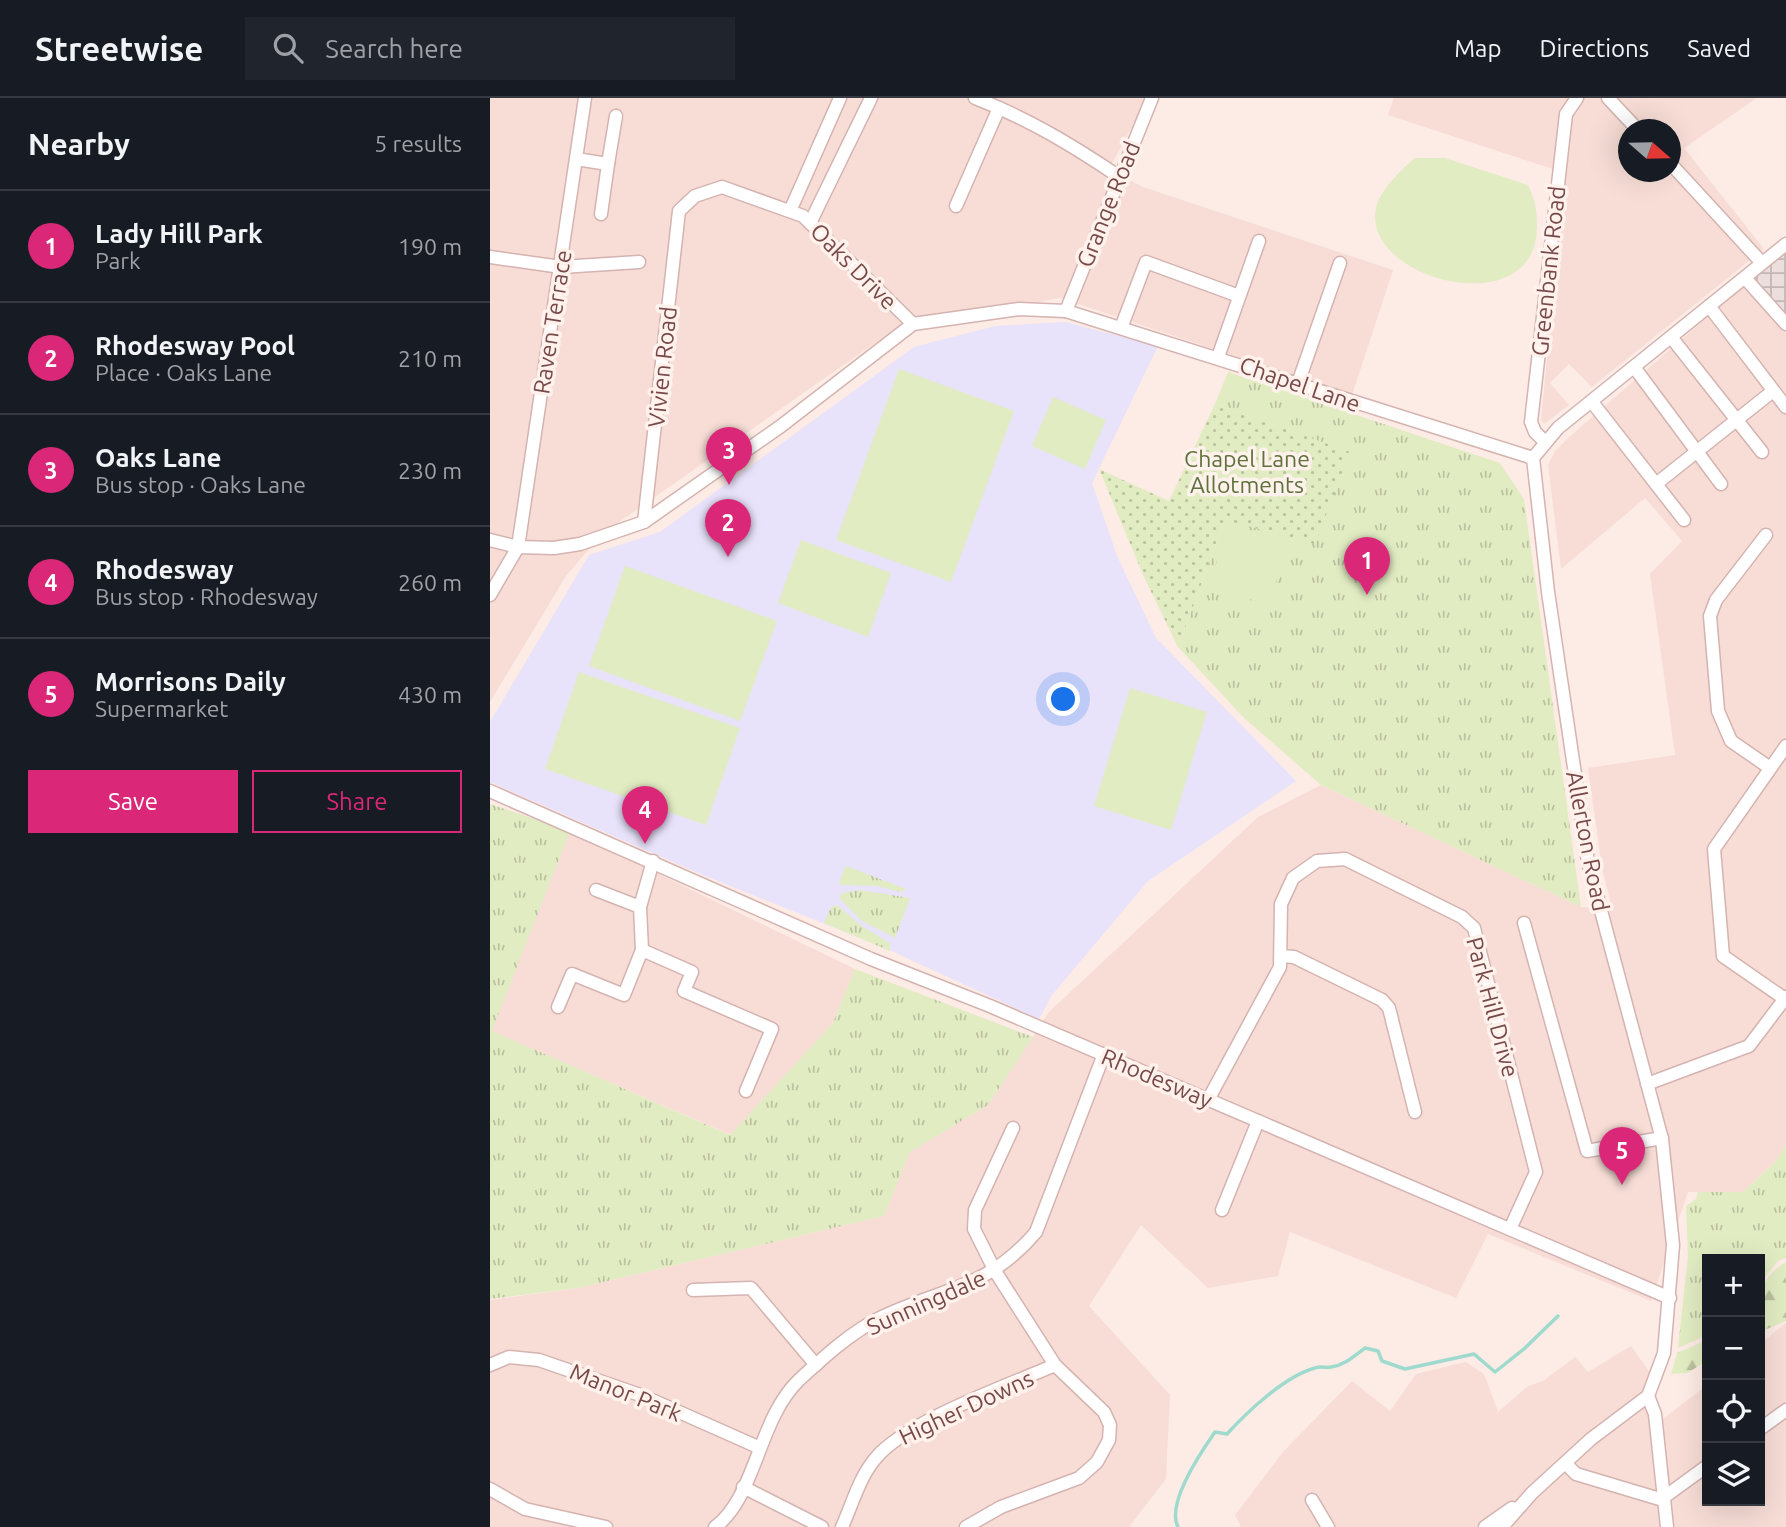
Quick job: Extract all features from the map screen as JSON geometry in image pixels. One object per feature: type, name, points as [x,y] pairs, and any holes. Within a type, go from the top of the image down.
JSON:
[{"type":"street","name":"Raven Terrace","points":[[518,547],[585,98]]},
{"type":"street","points":[[790,211],[840,98]]},
{"type":"street","points":[[810,223],[871,98]]},
{"type":"street","points":[[975,98],[1065,141],[1118,176]]},
{"type":"street","name":"Grange Road","points":[[1066,311],[1118,176],[1152,98]]},
{"type":"street","name":"Greenbank Road","points":[[1545,442],[1535,432],[1531,422],[1566,114],[1577,98]]},
{"type":"street","points":[[1608,98],[1628,119]]},
{"type":"street","points":[[956,205],[999,108]]},
{"type":"street","points":[[601,214],[616,116]]},
{"type":"street","points":[[576,159],[608,164]]},
{"type":"street","points":[[1681,174],[1762,263]]},
{"type":"street","name":"Oaks Drive","points":[[679,211],[695,196],[722,187],[790,211],[810,223],[913,324]]},
{"type":"street","name":"Vivien Road","points":[[644,522],[679,211]]},
{"type":"street","points":[[1218,357],[1259,241]]},
{"type":"street","points":[[1533,458],[1545,442],[1592,402],[1786,244]]},
{"type":"street","points":[[490,257],[561,267],[639,262]]},
{"type":"street","points":[[1121,328],[1146,262],[1239,296]]},
{"type":"street","points":[[1297,386],[1339,263]]},
{"type":"street","points":[[1745,278],[1786,324]]},
{"type":"street","points":[[1709,306],[1786,407]]},
{"type":"street","name":"Chapel Lane","points":[[913,324],[1019,309],[1066,311],[1218,357],[1297,386],[1533,458]]},
{"type":"street","points":[[490,540],[518,547],[554,548],[580,544],[644,522],[781,426],[913,324]]},
{"type":"street","points":[[1671,337],[1762,452]]},
{"type":"street","points":[[1634,367],[1721,484]]},
{"type":"street","points":[[1656,484],[1773,391]]},
{"type":"street","points":[[1592,402],[1684,520]]},
{"type":"street","name":"Allerton Road","points":[[1533,458],[1548,592],[1588,862],[1662,1138],[1670,1190],[1670,1298],[1664,1353],[1648,1396]]},
{"type":"street","points":[[1766,535],[1716,600],[1710,617],[1718,711],[1731,741],[1770,768]]},
{"type":"street","points":[[490,595],[518,547]]},
{"type":"street","points":[[1647,1084],[1749,1046],[1785,998],[1723,956],[1714,849],[1786,746]]},
{"type":"street","name":"Rhodesway","points":[[490,791],[882,964],[1104,1054],[1670,1298]]},
{"type":"street","name":"Park Hill Drive","points":[[1208,1100],[1280,967],[1281,904],[1293,878],[1317,861],[1345,859],[1462,917],[1474,929],[1536,1172],[1510,1230]]},
{"type":"street","points":[[558,1007],[572,974],[624,995],[642,950],[640,907],[653,861]]},
{"type":"street","points":[[596,890],[640,907]]},
{"type":"street","points":[[1524,923],[1587,1151],[1662,1138]]},
{"type":"street","points":[[642,950],[692,972],[684,991],[772,1029],[746,1091]]},
{"type":"street","points":[[1281,956],[1294,957],[1382,1000],[1389,1008],[1415,1112]]},
{"type":"street","name":"Sunningdale","points":[[715,1527],[732,1509],[758,1447],[785,1396],[816,1365],[880,1318],[995,1272],[1017,1254],[1036,1232],[1104,1054]]},
{"type":"street","points":[[1222,1210],[1258,1122]]},
{"type":"street","points":[[966,1527],[1001,1507],[1089,1472],[1105,1451],[1110,1431],[1104,1412],[1055,1365],[995,1272],[974,1229],[975,1210],[1013,1128]]},
{"type":"street","points":[[693,1290],[751,1288],[816,1365]]},
{"type":"street","name":"Manor Park","points":[[490,1365],[509,1357],[524,1357],[551,1363],[643,1396],[758,1447]]},
{"type":"street","name":"Higher Downs","points":[[842,1527],[869,1468],[891,1442],[918,1426],[1055,1365]]},
{"type":"street","points":[[1485,1527],[1532,1493],[1648,1396],[1655,1413],[1667,1527]]},
{"type":"street","points":[[1765,1425],[1786,1410]]},
{"type":"street","points":[[1565,1464],[1576,1474],[1663,1499]]},
{"type":"street","points":[[1663,1499],[1702,1470]]},
{"type":"street","points":[[743,1488],[822,1527]]},
{"type":"street","points":[[490,1489],[525,1509],[606,1527]]},
{"type":"street","points":[[1502,1527],[1532,1493]]},
{"type":"street","points":[[1312,1500],[1328,1527]]},
{"type":"shaded area","points":[[490,98],[1148,98],[1112,163],[1123,177],[1143,187],[1393,270],[1352,395],[1060,298],[898,327],[602,534],[566,576],[490,702]]},
{"type":"shaded area","points":[[1394,98],[1757,98],[1684,148],[1764,249],[1592,387],[1569,364],[1550,383],[1569,405],[1544,424],[1541,420],[1565,173],[1388,115]]},
{"type":"shaded area","points":[[1786,252],[1786,322],[1750,280]]},
{"type":"shaded area","points":[[1750,280],[1786,322],[1786,1145],[1775,1162],[1743,1192],[1688,1192],[1651,1301],[1488,1234],[1456,1298],[1290,1232],[1278,1276],[1208,1288],[1141,1225],[1089,1306],[1170,1395],[1166,1479],[1129,1527],[490,1527],[490,1300],[578,1288],[884,1216],[910,1152],[988,1105],[1049,1012],[1258,817],[1321,785],[1581,907],[1612,908],[1602,868],[1588,768],[1675,755],[1650,574],[1682,541],[1645,498],[1561,569],[1548,465],[1555,451],[1568,438]]},
{"type":"shaded area","points":[[1065,322],[1158,346],[1092,483],[1117,556],[1156,638],[1296,781],[1148,881],[1052,995],[1039,1019],[885,948],[698,873],[490,782],[490,722],[589,555],[660,532],[914,347],[995,326]]},
{"type":"shaded area","points":[[570,831],[855,969],[833,1023],[731,1135],[491,1031]]},
{"type":"shaded area","points":[[1786,1323],[1786,1527],[1241,1527],[1235,1515],[1283,1452],[1352,1381],[1390,1411],[1416,1374],[1466,1362],[1484,1374],[1498,1412],[1528,1386],[1543,1381],[1575,1357],[1588,1372],[1631,1346],[1651,1374],[1651,1428],[1702,1389],[1702,1506],[1765,1506],[1765,1340]]},
{"type":"green space","points":[[1415,158],[1445,158],[1528,185],[1537,220],[1529,257],[1510,275],[1482,283],[1450,281],[1420,271],[1394,255],[1378,233],[1376,208],[1386,187]]},
{"type":"green space","points":[[899,369],[1014,411],[951,582],[836,540]]},
{"type":"green space","points":[[1228,372],[1500,463],[1524,499],[1581,907],[1321,785],[1244,718],[1178,647],[1225,520],[1349,452],[1215,404]]},
{"type":"green space","points":[[1053,397],[1106,420],[1085,469],[1032,446]]},
{"type":"green space","name":"Chapel Lane Allotments","points":[[1215,404],[1350,452],[1315,544],[1225,520],[1178,647],[1144,577],[1099,469],[1169,501]]},
{"type":"green space","points":[[1230,525],[1289,544],[1268,605],[1208,586]]},
{"type":"green space","points":[[801,540],[891,573],[868,637],[778,603]]},
{"type":"green space","points":[[625,566],[777,621],[740,721],[589,666]]},
{"type":"green space","points":[[579,672],[740,728],[706,825],[545,769]]},
{"type":"green space","points":[[1130,688],[1207,712],[1171,830],[1094,806]]},
{"type":"green space","points":[[490,804],[570,831],[492,1031],[730,1135],[833,1023],[855,969],[1033,1037],[988,1105],[910,1152],[884,1216],[578,1288],[490,1299]]},
{"type":"green space","points":[[846,866],[906,889],[901,892],[877,886],[841,885],[839,882]]},
{"type":"green space","points":[[860,890],[910,898],[895,938],[862,921],[839,898],[842,893]]},
{"type":"green space","points":[[837,905],[863,927],[890,943],[890,951],[824,923],[831,907]]},
{"type":"green space","points":[[1786,1145],[1786,1258],[1778,1261],[1765,1277],[1765,1254],[1702,1254],[1702,1337],[1678,1348],[1688,1257],[1686,1206],[1696,1199],[1698,1192],[1743,1192],[1775,1162]]},
{"type":"green space","points":[[1786,1262],[1786,1321],[1765,1330],[1765,1284],[1776,1269]]},
{"type":"green space","points":[[1702,1342],[1702,1364],[1687,1373],[1671,1374],[1677,1353]]},
{"type":"waterway","points":[[1178,1527],[1177,1505],[1181,1492],[1215,1432],[1227,1434],[1279,1387],[1303,1372],[1341,1364],[1365,1348],[1378,1351],[1382,1361],[1405,1369],[1474,1354],[1495,1372],[1558,1316]]},
{"type":"place","name":"Oaks Lane","points":[[729,485]]},
{"type":"place","name":"Rhodesway Pool","points":[[728,557]]},
{"type":"place","name":"Lady Hill Park","points":[[1367,595]]},
{"type":"place","name":"Rhodesway","points":[[645,844]]},
{"type":"place","name":"Morrisons Daily","points":[[1622,1185]]}]
